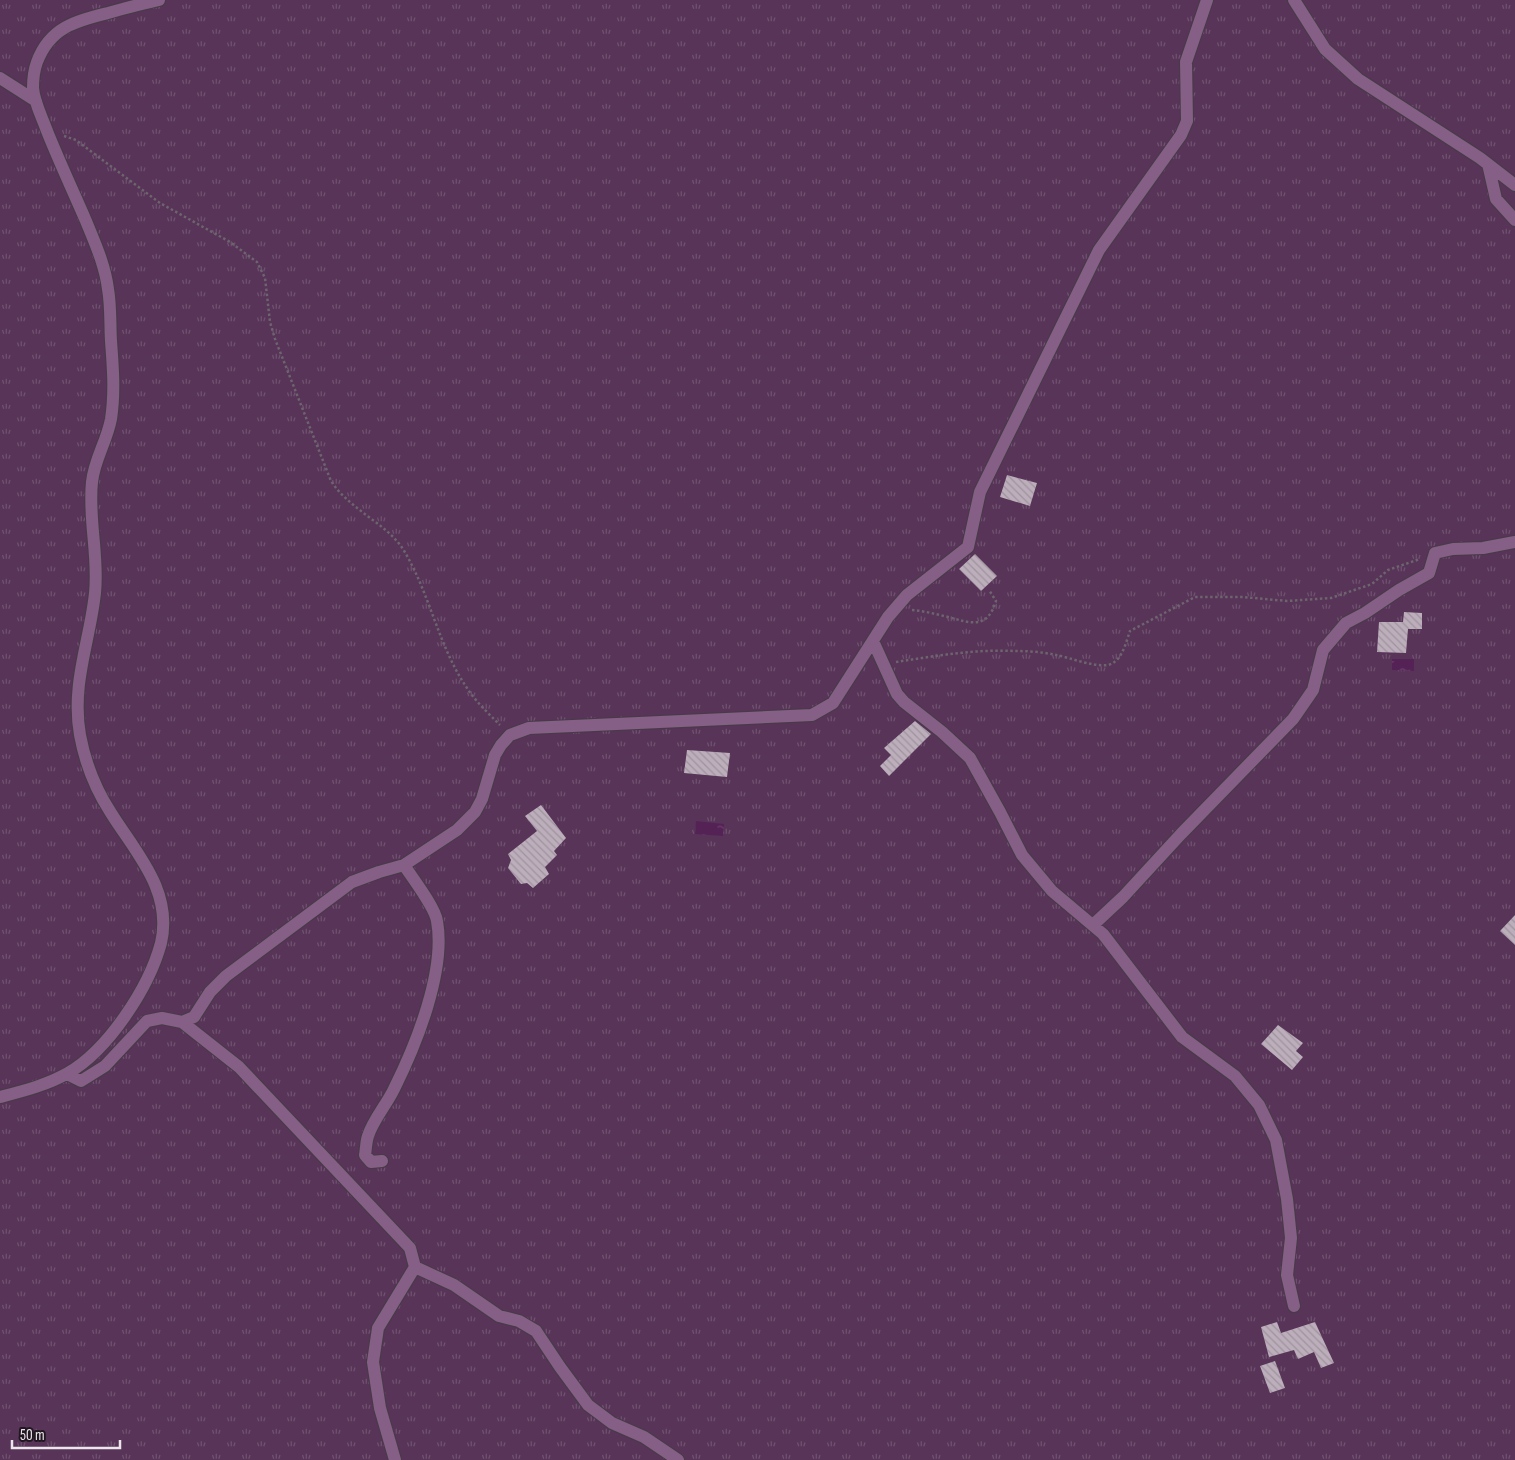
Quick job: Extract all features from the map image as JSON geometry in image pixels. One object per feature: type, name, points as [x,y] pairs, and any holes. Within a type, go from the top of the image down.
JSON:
[{"type":"street","points":[[0,1097],[32,1088],[67,1074],[92,1055],[122,1021],[142,987],[161,942],[164,918],[160,894],[154,880],[110,812],[94,782],[80,735],[78,683],[96,585],[92,481],[101,445],[110,424],[114,385],[108,288],[100,255],[50,138],[33,88],[35,67],[46,45],[60,30],[87,18],[159,0]]},
{"type":"street","points":[[182,1022],[194,1018],[210,992],[226,976],[352,882],[404,865],[457,830],[475,812],[482,799],[495,755],[510,735],[529,728],[812,714],[833,703],[893,611],[908,595],[968,547],[980,492],[1099,250],[1181,135],[1187,121],[1186,62],[1207,0]]},
{"type":"street","points":[[1294,0],[1325,49],[1358,79],[1488,164],[1515,185]]},
{"type":"street","points":[[0,78],[36,101]]},
{"type":"street","points":[[1488,164],[1496,199],[1515,220]]},
{"type":"street","points":[[1093,925],[1123,897],[1181,834],[1293,719],[1313,690],[1323,650],[1346,622],[1365,613],[1429,573],[1435,553],[1453,549],[1483,548],[1515,542]]},
{"type":"street","points":[[873,641],[898,694],[904,702],[948,737],[970,758],[1022,855],[1052,892],[1103,934],[1182,1037],[1235,1076],[1259,1105],[1276,1140],[1287,1199],[1290,1238],[1287,1275],[1294,1306]]},
{"type":"street","points":[[382,1161],[371,1162],[365,1155],[368,1135],[393,1091],[414,1046],[434,985],[438,944],[437,920],[425,896],[404,865]]},
{"type":"street","points":[[67,1074],[81,1081],[105,1066],[146,1021],[162,1018],[182,1022],[239,1067],[410,1248],[415,1268],[378,1328],[372,1362],[380,1408],[395,1460]]},
{"type":"street","points":[[415,1268],[454,1285],[498,1316],[520,1321],[536,1331],[588,1405],[612,1423],[644,1437],[678,1460]]},
{"type":"path","points":[[50,138],[61,136],[76,140],[160,202],[230,242],[257,262],[265,278],[270,322],[275,339],[331,481],[348,502],[397,541],[421,586],[447,648],[467,688],[480,706],[510,735]]},
{"type":"path","points":[[884,664],[976,652],[1014,650],[1053,654],[1094,664],[1109,665],[1117,660],[1130,631],[1195,597],[1243,597],[1287,601],[1331,598],[1372,584],[1388,570],[1412,561],[1434,556]]},
{"type":"path","points":[[893,611],[925,611],[976,623],[989,615],[994,607],[996,601],[990,590]]},
{"type":"green space","points":[[0,0],[1515,0],[1515,1460],[0,1460]]},
{"type":"water","points":[[1392,659],[1414,659],[1414,671],[1392,670]]},
{"type":"water","points":[[696,821],[724,824],[723,836],[695,834]]},
{"type":"building","points":[[1007,475],[1037,483],[1030,506],[1000,497]]},
{"type":"building","points":[[975,554],[997,576],[981,591],[959,569]]},
{"type":"building","points":[[1404,612],[1422,613],[1422,629],[1408,629],[1406,653],[1377,652],[1379,622],[1403,622]]},
{"type":"building","points":[[915,721],[931,734],[889,776],[880,766],[891,755],[884,748]]},
{"type":"building","points":[[687,750],[730,753],[727,777],[684,773]]},
{"type":"building","points":[[541,805],[566,838],[554,851],[557,855],[545,867],[549,874],[533,888],[527,883],[521,884],[508,868],[511,860],[508,854],[537,831],[525,816]]},
{"type":"building","points":[[1515,915],[1515,945],[1500,931]]},
{"type":"building","points":[[1278,1025],[1303,1043],[1296,1051],[1303,1057],[1292,1070],[1261,1044]]},
{"type":"building","points":[[1277,1322],[1281,1333],[1315,1322],[1334,1363],[1321,1368],[1314,1352],[1298,1359],[1294,1350],[1269,1357],[1261,1327]]},
{"type":"building","points":[[1275,1361],[1285,1388],[1270,1393],[1260,1366]]}]
